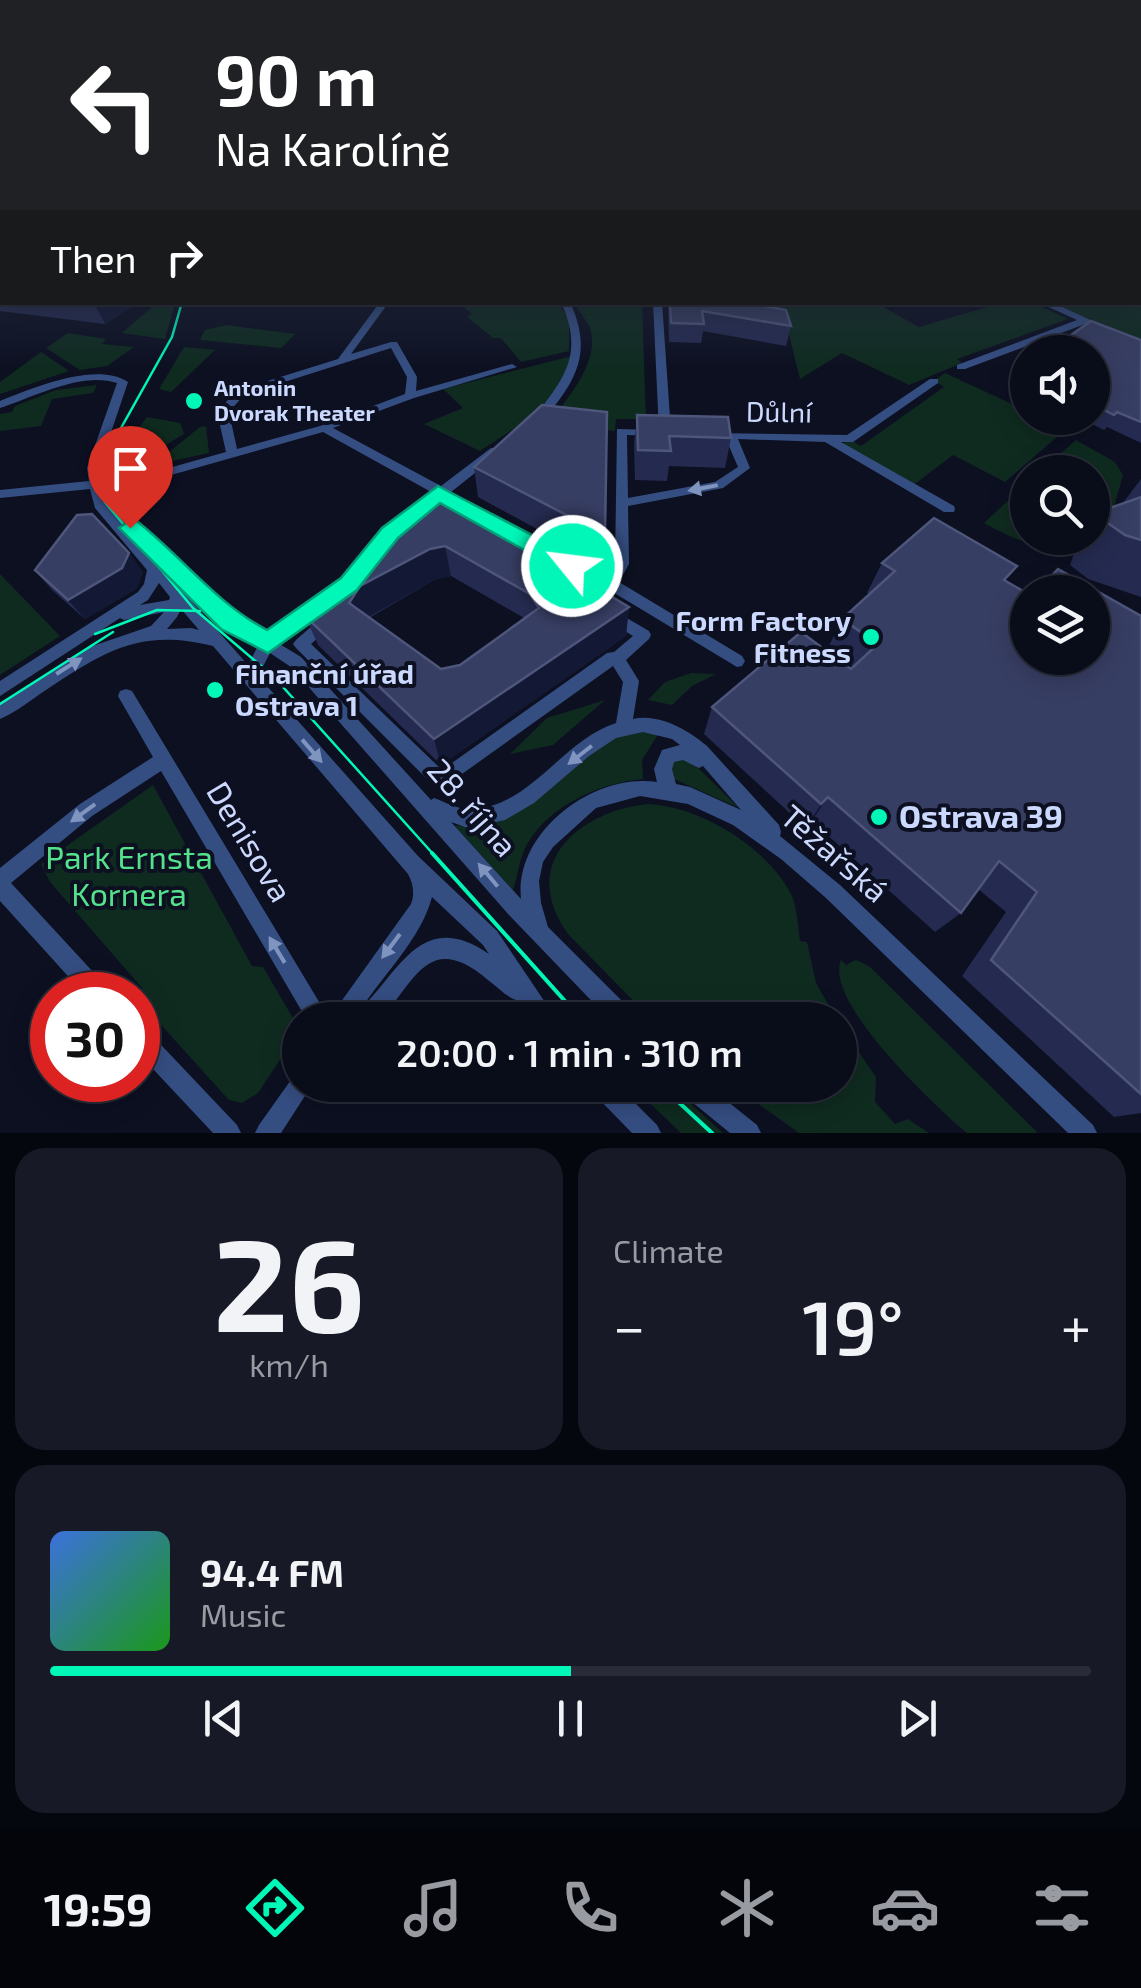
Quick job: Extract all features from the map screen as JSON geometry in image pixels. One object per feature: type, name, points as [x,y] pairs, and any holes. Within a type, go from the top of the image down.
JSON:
[{"type":"street","points":[[340,361],[383,305]]},
{"type":"street","points":[[541,423],[566,387],[577,362],[578,331],[566,305]]},
{"type":"street","points":[[657,305],[666,433]]},
{"type":"street","points":[[1049,305],[1101,326]]},
{"type":"street","points":[[961,367],[1086,320]]},
{"type":"street","points":[[232,455],[223,414],[240,394],[394,344],[412,377],[410,396]]},
{"type":"street","points":[[0,494],[128,484],[324,428],[410,396],[512,368]]},
{"type":"street","points":[[0,405],[64,383],[120,379],[121,394],[94,463],[97,489],[179,601],[416,868],[490,938],[531,1002]]},
{"type":"street","points":[[826,438],[850,439],[934,381]]},
{"type":"street","points":[[612,584],[622,564],[620,425]]},
{"type":"street","points":[[597,430],[620,425],[682,434]]},
{"type":"street","points":[[324,428],[612,584],[737,661]]},
{"type":"street","points":[[623,503],[719,486],[744,468],[732,436],[698,434]]},
{"type":"street","name":"Důlní","points":[[732,436],[826,438]]},
{"type":"street","points":[[826,438],[949,509]]},
{"type":"street","points":[[349,584],[390,533],[512,439]]},
{"type":"street","points":[[112,506],[116,492],[128,484]]},
{"type":"street","name":"28. října","points":[[97,489],[141,539],[180,570],[232,624],[296,662],[423,799],[516,908],[609,1002]]},
{"type":"street","points":[[461,504],[466,527]]},
{"type":"street","points":[[0,689],[146,593],[154,570]]},
{"type":"street","points":[[0,712],[92,652],[146,635],[165,622],[179,601],[180,570]]},
{"type":"street","points":[[102,622],[179,601],[216,608]]},
{"type":"street","points":[[249,677],[268,642],[340,602],[302,644],[441,781],[612,658],[617,659],[644,635],[604,612]]},
{"type":"street","points":[[146,635],[197,635],[217,643]]},
{"type":"street","points":[[617,659],[631,682],[624,726]]},
{"type":"street","name":"Denisova","points":[[126,696],[308,1002]]},
{"type":"street","points":[[423,799],[456,817],[490,817],[510,808],[605,736],[624,726],[645,724],[675,733],[786,847]]},
{"type":"street","points":[[668,789],[663,766],[675,752],[694,756],[719,776]]},
{"type":"street","points":[[79,972],[0,883],[86,810],[164,759]]},
{"type":"street","name":"Těžařská","points":[[560,949],[540,926],[530,899],[529,880],[542,846],[565,821],[594,802],[626,791],[668,789],[709,800],[786,847],[1084,1133]]},
{"type":"street","points":[[351,1002],[419,908],[422,884],[416,868]]},
{"type":"street","points":[[380,1002],[410,966],[439,949],[459,948],[477,954],[529,999]]},
{"type":"street","points":[[160,1060],[228,1133]]},
{"type":"street","points":[[267,1133],[290,1102]]},
{"type":"street","points":[[617,1102],[648,1133]]},
{"type":"street","points":[[711,1102],[750,1133]]},
{"type":"green space","points":[[155,305],[174,305],[165,339],[122,333]]},
{"type":"green space","points":[[461,305],[559,305],[569,319],[569,351],[521,362],[501,338],[493,338],[467,317],[472,314]]},
{"type":"green space","points":[[575,305],[642,305],[646,419],[616,419],[615,431],[546,426],[578,383],[590,357],[591,331]]},
{"type":"green space","points":[[699,305],[880,305],[919,327],[994,305],[1038,305],[1068,319],[1024,335],[1010,335],[1010,340],[957,359],[962,363],[909,385],[842,353],[800,379],[786,322]]},
{"type":"green space","points":[[1054,305],[1137,305],[1141,307],[1141,339]]},
{"type":"green space","points":[[226,325],[295,334],[281,348],[200,340],[205,330]]},
{"type":"green space","points":[[68,333],[106,339],[102,344],[134,347],[107,366],[80,370],[46,348]]},
{"type":"green space","points":[[184,347],[215,350],[171,392],[159,389]]},
{"type":"green space","points":[[41,352],[69,371],[0,394],[0,382]]},
{"type":"green space","points":[[572,356],[567,373],[548,400],[480,451],[424,424],[463,408],[443,389]]},
{"type":"green space","points":[[945,373],[1010,403],[1010,435],[1059,435],[1036,455],[1010,455],[1010,478],[1005,482],[953,455],[915,484],[843,444],[849,439],[861,446],[944,387],[934,381]]},
{"type":"green space","points":[[97,385],[93,393],[52,399],[41,426],[0,431],[0,414],[12,412],[15,406],[56,390]]},
{"type":"green space","points":[[147,417],[180,423],[184,434],[159,449],[137,448],[132,437]]},
{"type":"green space","points":[[206,426],[209,453],[153,465],[200,427]]},
{"type":"green space","points":[[1076,440],[1103,455],[1059,455]]},
{"type":"green space","points":[[1110,459],[1123,475],[1110,515]]},
{"type":"green space","points":[[1010,499],[1010,536],[984,523]]},
{"type":"green space","points":[[0,574],[60,636],[0,675]]},
{"type":"green space","points":[[691,673],[716,674],[692,686],[672,705],[648,700],[665,682]]},
{"type":"green space","points":[[605,700],[553,745],[510,754],[547,718]]},
{"type":"green space","points":[[637,730],[659,733],[642,760],[643,779],[593,791],[549,818],[527,844],[513,890],[455,826],[502,820],[615,736]]},
{"type":"green space","points":[[690,760],[739,808],[674,779],[671,762]]},
{"type":"green space","name":"Park Ernsta Kornera","points":[[153,785],[252,966],[263,967],[284,1002],[282,1057],[258,1093],[242,1103],[229,1100],[160,1024],[160,972],[128,972],[50,882],[41,864]]},
{"type":"green space","points":[[647,804],[688,812],[729,832],[765,860],[793,899],[800,941],[807,942],[816,983],[827,1002],[634,1002],[568,934],[554,909],[549,886],[562,846],[578,830],[621,809]]},
{"type":"green space","points":[[841,960],[846,965],[856,960],[869,966],[1038,1133],[967,1133],[881,1047],[862,1023],[857,1002],[850,1002],[840,978]]},
{"type":"green space","points":[[857,1050],[876,1077],[875,1102],[895,1124],[908,1119],[929,1133],[799,1133],[756,1102],[857,1102]]},
{"type":"green space","points":[[649,1102],[689,1102],[723,1133],[681,1133]]},
{"type":"building","points":[[670,305],[759,305],[786,310],[791,326],[702,311],[704,324],[671,323]]},
{"type":"building","points":[[1091,321],[1141,340],[1141,422],[1110,413],[1110,335],[1071,335]]},
{"type":"building","points":[[542,405],[607,412],[605,535],[474,467]]},
{"type":"building","points":[[637,415],[728,417],[731,438],[669,436],[671,451],[638,450]]},
{"type":"building","points":[[1141,497],[1141,540],[1110,524],[1110,508]]},
{"type":"building","points":[[440,500],[453,502],[629,607],[434,739],[305,616]],"holes":[[[445,546],[530,594],[539,608],[460,665],[441,669],[349,603],[360,586],[430,549]]]},
{"type":"building","points":[[92,514],[129,553],[122,568],[68,600],[35,570],[77,515]]},
{"type":"building","points":[[934,518],[1017,566],[1004,580],[1010,584],[1010,675],[1110,675],[1110,598],[1141,616],[1141,1094],[991,960],[1037,892],[999,861],[961,913],[828,797],[821,804],[712,707],[801,632],[851,669],[878,644],[842,619],[895,571],[882,563]]},
{"type":"tram line","points":[[181,305],[172,337],[102,462],[99,485],[105,502],[196,611]]},
{"type":"tram line","points":[[95,634],[157,610],[196,611]]},
{"type":"tram line","points":[[196,611],[274,677],[434,855]]},
{"type":"tram line","points":[[0,704],[113,632]]},
{"type":"tram line","points":[[432,853],[566,1002]]},
{"type":"tram line","points":[[678,1102],[712,1133]]},
{"type":"place","name":"Antonin Dvorak Theater","points":[[194,401]]},
{"type":"place","name":"Form Factory Fitness","points":[[871,637]]},
{"type":"place","name":"Finanční úřad Ostrava 1","points":[[215,690]]},
{"type":"place","name":"Ostrava 39","points":[[879,817]]},
{"type":"route","points":[[130,528],[167,558],[229,622],[268,642],[349,584],[390,533],[438,493],[572,566]]}]
